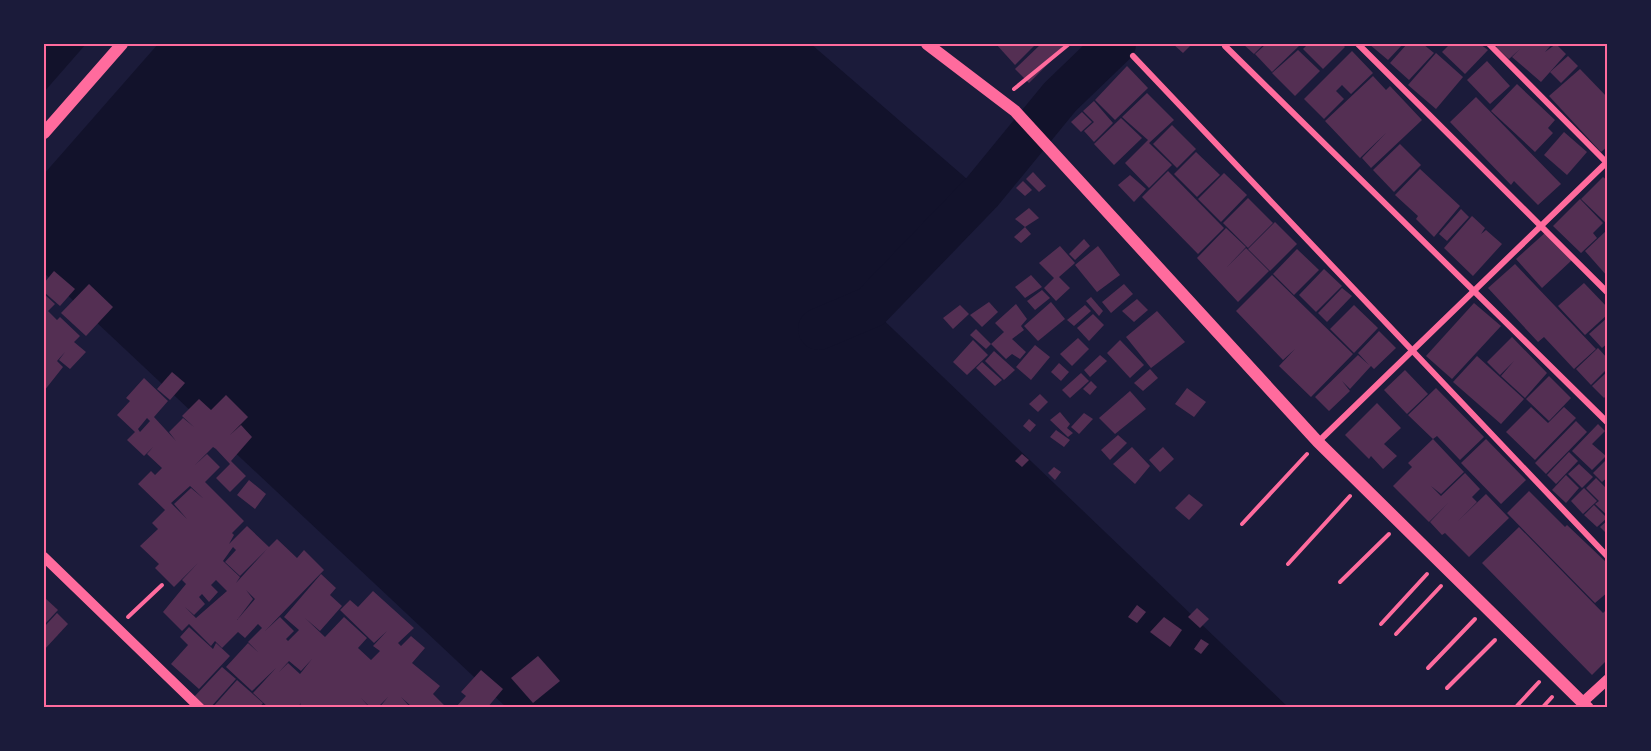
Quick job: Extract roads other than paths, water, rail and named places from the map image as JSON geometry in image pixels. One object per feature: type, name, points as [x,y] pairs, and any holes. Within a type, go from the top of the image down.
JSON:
[{"type":"main road","points":[[44,133],[122,44]]},
{"type":"main road","points":[[927,44],[1015,111],[1318,442],[1585,705]]},
{"type":"street","points":[[1358,44],[1608,293]]},
{"type":"street","points":[[1318,442],[1607,162],[1490,44]]},
{"type":"street","points":[[1225,46],[1608,423]]},
{"type":"street","points":[[1133,56],[1608,556]]},
{"type":"street","points":[[44,557],[200,708]]},
{"type":"street","points":[[1585,705],[1608,679]]},
{"type":"waterway","points":[[819,329],[871,307],[982,192],[1060,97],[1115,44]]}]
